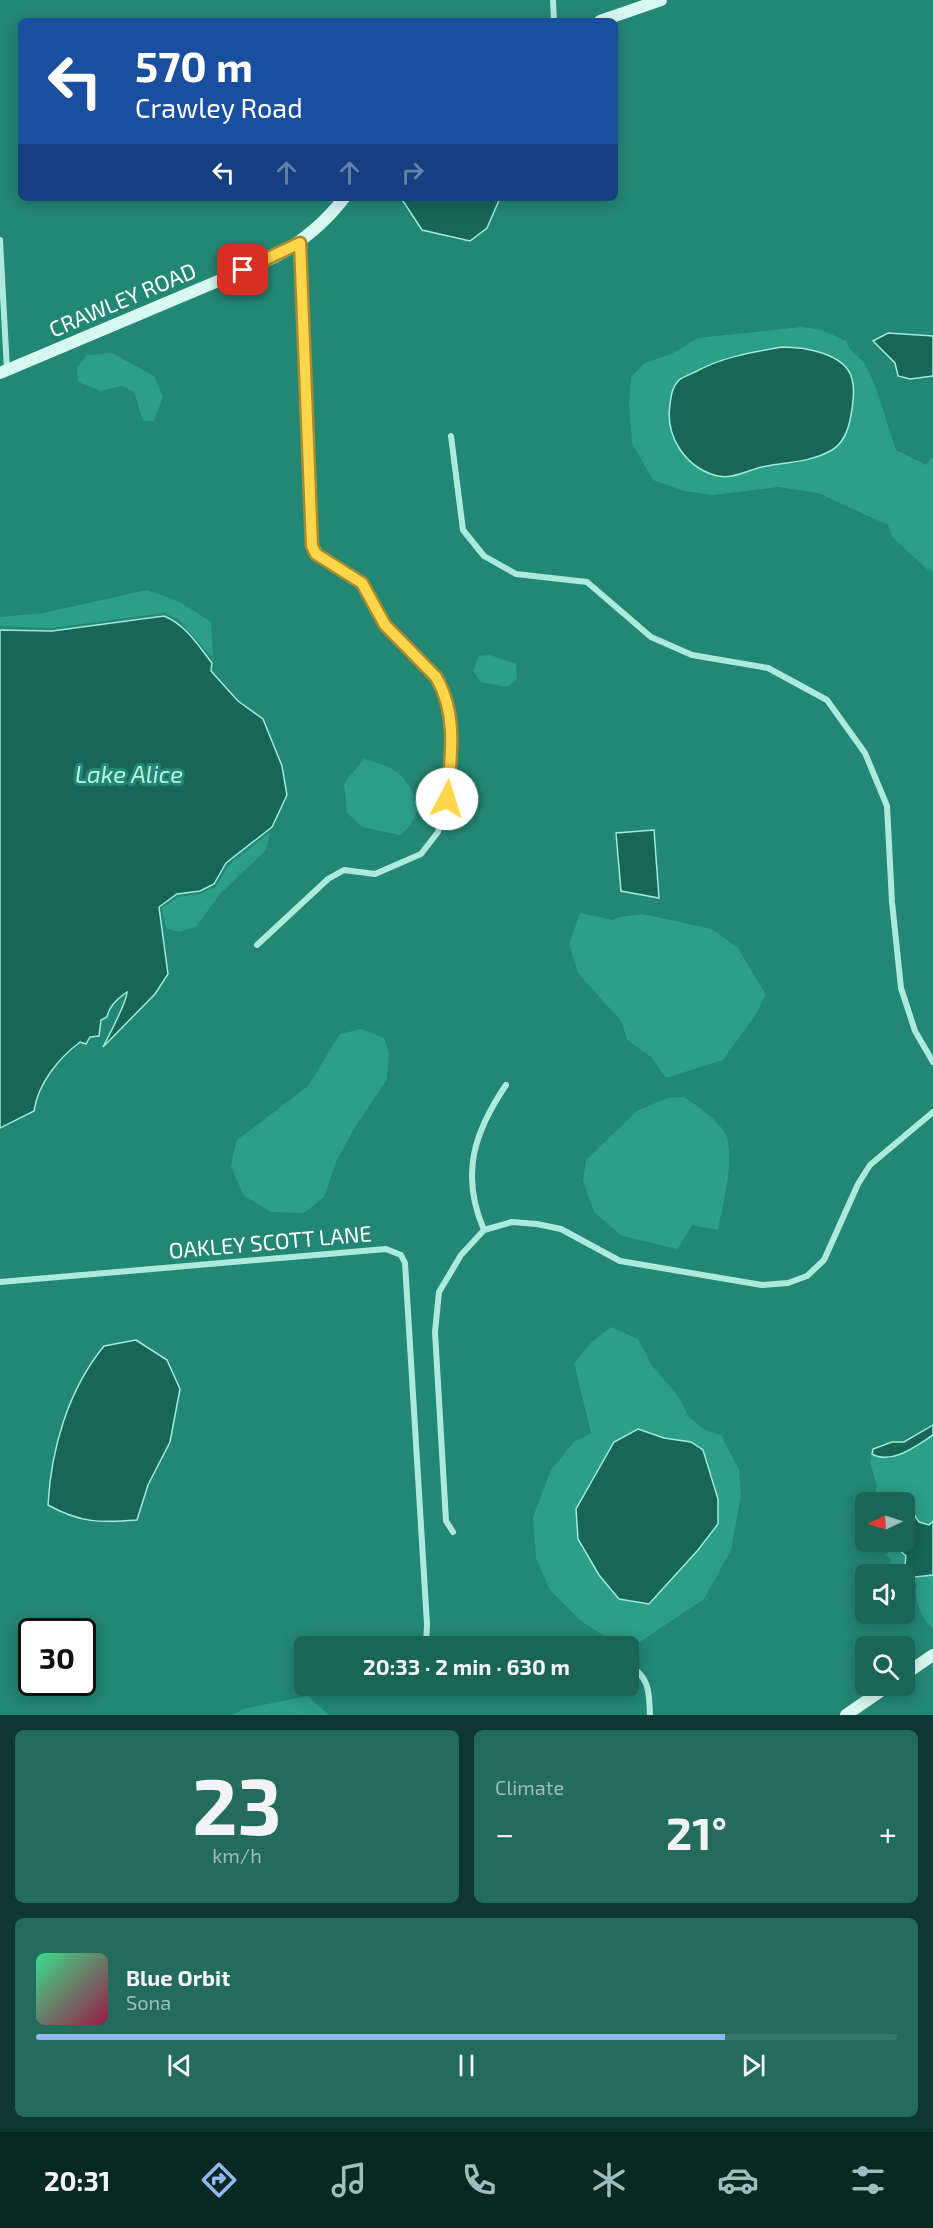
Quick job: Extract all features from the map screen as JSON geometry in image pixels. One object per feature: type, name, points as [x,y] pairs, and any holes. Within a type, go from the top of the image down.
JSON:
[{"type":"street","points":[[553,0],[554,18]]},
{"type":"street","points":[[609,18],[661,0]]},
{"type":"street","name":"CRAWLEY ROAD","points":[[4,372],[275,257],[300,243],[330,216],[342,201]]},
{"type":"street","points":[[0,240],[4,372]]},
{"type":"street","points":[[256,945],[328,879],[344,870],[375,874],[421,854],[438,832],[447,799],[450,760],[448,707],[436,677],[385,625],[362,583],[316,554],[312,546],[300,243]]},
{"type":"street","points":[[451,436],[463,530],[484,556],[516,574],[587,582],[651,638],[692,655],[768,668],[827,700],[865,753],[887,806],[895,943],[901,988],[915,1031],[933,1062]]},
{"type":"street","points":[[484,1230],[476,1211],[471,1178],[473,1156],[487,1113],[506,1085]]},
{"type":"street","points":[[453,1532],[446,1521],[435,1332],[439,1292],[461,1255],[484,1230],[512,1222],[537,1224],[561,1229],[620,1261],[762,1285],[788,1283],[807,1276],[824,1260],[858,1184],[870,1165],[933,1112]]},
{"type":"street","name":"OAKLEY SCOTT LANE","points":[[0,1282],[386,1249],[401,1255],[405,1263],[407,1287],[427,1636]]},
{"type":"street","points":[[915,1667],[933,1655]]},
{"type":"street","points":[[639,1671],[648,1683],[650,1715]]},
{"type":"street","points":[[846,1715],[874,1696]]},
{"type":"green space","points":[[802,327],[822,330],[846,341],[850,349],[864,363],[871,376],[896,450],[926,465],[933,456],[933,572],[892,537],[888,525],[818,493],[778,487],[713,495],[684,491],[653,480],[632,443],[629,405],[631,377],[645,363],[671,354],[698,338]],"holes":[[[782,347],[800,463],[765,466],[725,478],[679,380],[730,356]]]},
{"type":"green space","points":[[112,353],[154,376],[163,397],[154,421],[143,421],[134,392],[122,386],[101,391],[78,382],[77,367],[87,355]]},
{"type":"green space","points":[[147,590],[180,602],[211,622],[213,658],[179,620],[164,613],[52,628],[0,626],[0,617],[43,613]]},
{"type":"green space","points":[[490,655],[516,664],[517,679],[507,687],[481,682],[473,671],[479,656]]},
{"type":"green space","points":[[364,759],[386,766],[399,774],[414,796],[419,807],[410,826],[400,835],[362,827],[347,813],[344,783]]},
{"type":"green space","points":[[270,832],[266,850],[219,895],[196,927],[179,932],[166,928],[162,908],[178,897],[200,894],[216,887],[229,865]]},
{"type":"green space","points":[[580,913],[613,920],[643,914],[712,929],[738,948],[766,995],[756,1014],[723,1060],[666,1078],[651,1057],[627,1040],[622,1022],[578,973],[569,944]]},
{"type":"green space","points":[[361,1029],[384,1038],[389,1053],[387,1079],[355,1127],[336,1162],[324,1197],[304,1213],[271,1212],[244,1196],[231,1167],[236,1141],[308,1086],[340,1034]]},
{"type":"green space","points":[[684,1097],[715,1121],[727,1138],[729,1172],[718,1230],[692,1225],[678,1249],[622,1236],[594,1212],[583,1181],[586,1160],[637,1111],[667,1098]]},
{"type":"green space","points":[[611,1327],[638,1339],[651,1364],[678,1396],[689,1417],[705,1430],[721,1435],[739,1470],[741,1495],[731,1550],[704,1599],[639,1642],[639,1636],[604,1636],[581,1621],[550,1590],[536,1558],[533,1517],[551,1470],[574,1442],[591,1433],[574,1363],[591,1343]],"holes":[[[638,1429],[664,1438],[691,1442],[703,1450],[718,1499],[718,1524],[698,1550],[649,1604],[601,1466],[614,1442]]]},
{"type":"green space","points":[[933,1435],[933,1521],[929,1525],[915,1520],[915,1492],[875,1492],[877,1486],[870,1462],[872,1454],[880,1457],[896,1456],[912,1449]]},
{"type":"green space","points":[[889,1552],[902,1552],[906,1556],[905,1564],[890,1564],[892,1560],[886,1555]]},
{"type":"green space","points":[[933,1575],[933,1628],[919,1608],[915,1578]]},
{"type":"green space","points":[[308,1696],[329,1715],[233,1715],[243,1709]]},
{"type":"water","points":[[403,201],[499,201],[487,228],[470,241],[422,230]]},
{"type":"water","points":[[888,333],[933,336],[933,376],[910,379],[898,376],[895,363],[873,341]]},
{"type":"water","points":[[782,347],[823,353],[833,357],[848,370],[854,392],[849,425],[840,443],[832,450],[816,457],[760,467],[728,477],[714,475],[694,465],[679,448],[669,417],[672,392],[679,380],[727,359]]},
{"type":"water","name":"Lake Alice","points":[[164,616],[191,636],[212,663],[211,671],[238,701],[263,719],[282,766],[287,795],[272,827],[226,863],[214,884],[200,891],[177,894],[159,907],[168,974],[155,994],[103,1047],[121,1011],[127,992],[120,997],[112,1006],[107,1017],[101,1020],[99,1036],[90,1037],[86,1044],[80,1042],[51,1072],[40,1091],[34,1111],[0,1128],[0,630],[52,631]]},
{"type":"water","points":[[654,830],[659,898],[621,891],[616,833]]},
{"type":"water","points":[[136,1340],[167,1360],[180,1389],[170,1442],[148,1485],[137,1520],[91,1520],[60,1511],[48,1505],[50,1484],[58,1442],[71,1401],[91,1363],[104,1346]]},
{"type":"water","points":[[933,1425],[933,1435],[904,1453],[888,1457],[872,1454],[873,1449],[892,1442],[904,1442]]},
{"type":"water","points":[[638,1429],[664,1438],[691,1442],[703,1450],[718,1499],[718,1524],[698,1550],[649,1604],[619,1599],[599,1575],[578,1539],[576,1509],[614,1442]]},
{"type":"water","points":[[915,1516],[919,1522],[929,1525],[933,1521],[933,1575],[915,1577],[915,1564],[905,1564],[906,1556],[902,1552],[915,1552]]},
{"type":"route","points":[[243,270],[275,257],[300,243],[312,546],[316,554],[324,560],[355,576],[362,583],[385,625],[436,677],[442,687],[451,730],[447,799]]}]
